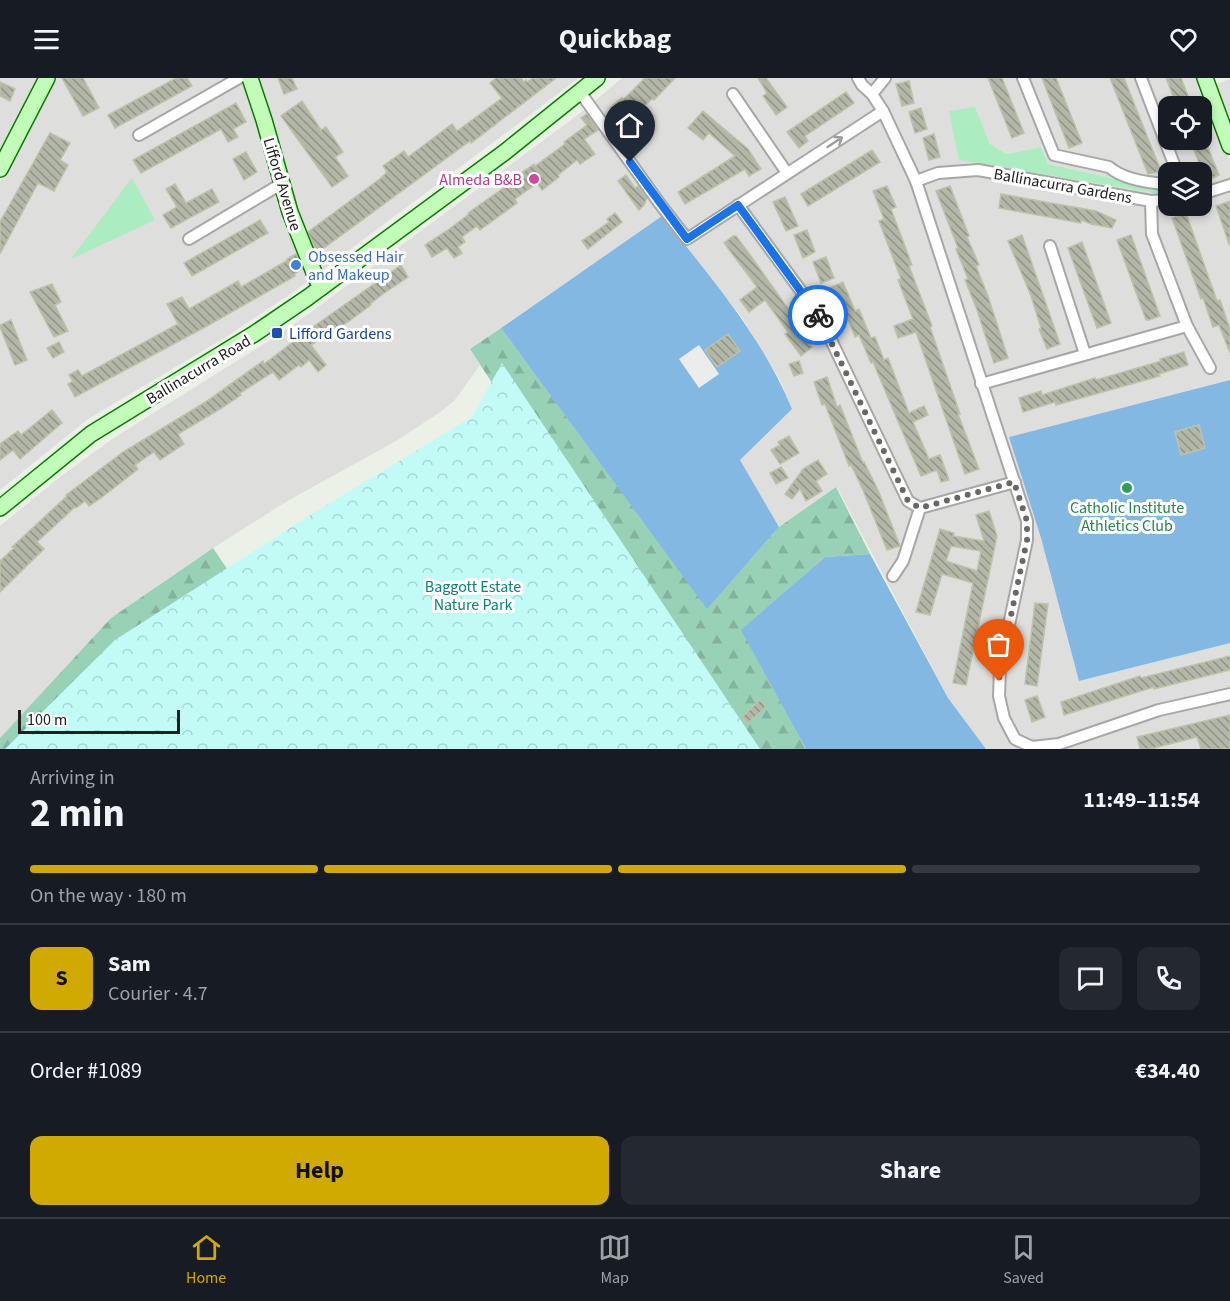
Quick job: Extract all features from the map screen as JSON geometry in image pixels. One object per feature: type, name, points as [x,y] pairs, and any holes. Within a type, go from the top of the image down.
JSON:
[{"type":"main road","points":[[0,169],[47,78]]},
{"type":"main road","name":"Lifford Avenue","points":[[250,78],[290,212],[317,280],[322,287]]},
{"type":"main road","name":"Ballinacurra Road","points":[[0,508],[91,434],[254,334],[322,287],[505,153],[597,78]]},
{"type":"main road","points":[[1205,78],[1230,146]]},
{"type":"street","points":[[139,135],[239,78]]},
{"type":"street","points":[[858,78],[883,111],[916,181],[1027,521],[1027,540],[1000,667],[999,696],[1004,718],[1015,739],[1032,747],[1060,746],[1159,710],[1230,694]]},
{"type":"street","points":[[872,94],[885,78]]},
{"type":"street","points":[[1023,78],[1054,155],[1109,167],[1115,172],[1158,183]]},
{"type":"street","points":[[1142,78],[1173,162]]},
{"type":"street","points":[[580,92],[687,239],[883,111]]},
{"type":"street","points":[[733,94],[787,173]]},
{"type":"street","name":"Ballinacurra Gardens","points":[[916,181],[938,173],[978,170],[1151,201],[1152,234],[1187,326],[1210,368]]},
{"type":"street","points":[[189,239],[281,184]]},
{"type":"street","points":[[1212,191],[1230,185]]},
{"type":"street","points":[[1151,201],[1158,201]]},
{"type":"street","points":[[738,205],[820,317],[908,501],[920,508],[1014,482]]},
{"type":"street","points":[[1050,246],[1085,354]]},
{"type":"street","points":[[981,384],[1187,326]]},
{"type":"street","points":[[893,576],[903,561],[920,508]]},
{"type":"shaded area","points":[[0,78],[37,78],[0,149]]},
{"type":"shaded area","points":[[57,78],[579,78],[292,293],[226,337],[88,419],[0,490],[0,182]]},
{"type":"shaded area","points":[[622,78],[1197,78],[1204,96],[1158,96],[1158,150],[1212,150],[1212,116],[1230,161],[1230,380],[1009,437],[1041,538],[1079,681],[1230,643],[1230,749],[986,749],[948,698],[837,487],[779,527],[740,460],[792,409],[780,380],[743,319],[662,216],[470,349],[480,365],[454,401],[439,413],[396,441],[289,500],[202,555],[111,618],[0,738],[0,526],[60,477],[115,437],[310,313],[579,114]],"holes":[[[975,107],[990,144],[1007,154],[1041,147],[1048,164],[1158,187],[1158,162],[1212,162],[1212,216],[1158,216],[1158,193],[960,160]]]},
{"type":"shaded area","points":[[1230,79],[1230,127],[1214,85]]},
{"type":"shaded area","points":[[662,216],[734,308],[766,357],[792,409],[740,460],[779,527],[707,609],[501,328]]},
{"type":"shaded area","points":[[699,345],[719,374],[699,388],[679,359]]},
{"type":"shaded area","name":"Catholic Institute Athletics Club","points":[[1230,380],[1230,643],[1079,681],[1041,538],[1009,437]]},
{"type":"shaded area","points":[[870,554],[948,698],[986,749],[806,749],[741,630],[825,557]]},
{"type":"green space","points":[[975,107],[990,144],[1007,154],[1041,147],[1048,164],[1158,187],[1158,193],[959,160],[949,111]]},
{"type":"green space","points":[[132,178],[155,220],[71,259]]},
{"type":"green space","points":[[501,328],[707,608],[779,527],[836,487],[870,554],[825,557],[742,630],[806,749],[454,749],[580,518],[470,349]]},
{"type":"green space","name":"Baggott Estate Nature Park","points":[[502,363],[760,749],[5,749],[115,640],[315,512],[472,417]]},
{"type":"green space","points":[[213,548],[253,607],[120,749],[0,749],[0,738],[111,618]]},
{"type":"building","points":[[62,78],[83,78],[99,108],[83,116]]},
{"type":"building","points":[[176,78],[187,78],[192,86],[115,128],[108,115]]},
{"type":"building","points":[[278,78],[292,78],[297,89],[284,94]]},
{"type":"building","points":[[496,78],[521,78],[527,82],[533,78],[556,78],[471,143],[470,141],[317,253],[308,232],[381,178],[387,172],[383,166],[404,151],[408,157],[452,124],[457,131],[502,98],[490,83]]},
{"type":"building","points":[[645,78],[675,78],[654,100],[652,99],[624,124],[610,108],[622,98],[623,100]]},
{"type":"building","points":[[758,78],[766,78],[787,107],[776,115],[763,96],[767,93]]},
{"type":"building","points":[[988,78],[1002,78],[1024,133],[1012,138]]},
{"type":"building","points":[[1042,78],[1056,78],[1082,143],[1069,148]]},
{"type":"building","points":[[1110,78],[1124,78],[1158,163],[1158,172],[1148,174]]},
{"type":"building","points":[[1166,78],[1181,78],[1188,96],[1173,96]]},
{"type":"building","points":[[909,81],[914,103],[902,106],[896,84]]},
{"type":"building","points":[[0,82],[15,89],[10,101],[0,96]]},
{"type":"building","points":[[846,92],[854,103],[805,136],[808,141],[799,148],[787,132]]},
{"type":"building","points":[[302,101],[321,130],[326,127],[343,152],[335,157],[348,176],[332,187],[281,116]]},
{"type":"building","points":[[236,103],[246,122],[233,129],[238,137],[228,142],[221,129],[141,173],[133,160]]},
{"type":"building","points":[[921,108],[927,129],[915,133],[909,112]]},
{"type":"building","points":[[703,111],[748,149],[761,169],[749,176],[745,169],[685,204],[678,192],[735,156],[709,133],[703,140],[688,128]]},
{"type":"building","points":[[587,114],[598,130],[584,139],[595,154],[580,164],[577,160],[542,190],[537,183],[515,199],[517,203],[480,230],[477,226],[462,237],[465,242],[458,247],[462,253],[454,258],[447,248],[432,257],[425,245],[512,182],[511,180],[565,144],[564,142],[587,125],[581,118]]},
{"type":"building","points":[[50,133],[70,143],[60,160],[68,165],[54,191],[38,183],[0,254],[0,222]]},
{"type":"building","points":[[934,134],[940,157],[929,160],[923,138]]},
{"type":"building","points":[[872,150],[880,162],[808,206],[801,194]]},
{"type":"building","points":[[1194,150],[1209,150],[1219,175],[1212,178],[1212,162],[1199,162]]},
{"type":"building","points":[[246,152],[257,172],[244,180],[233,159]]},
{"type":"building","points":[[626,175],[635,188],[638,186],[647,198],[639,210],[618,181]]},
{"type":"building","points":[[175,184],[186,203],[212,189],[219,202],[171,228],[163,215],[177,207],[166,189]]},
{"type":"building","points":[[887,186],[896,207],[891,209],[912,265],[909,266],[932,326],[930,327],[960,414],[958,414],[979,469],[965,474],[916,332],[898,338],[894,326],[913,319],[879,221],[884,219],[873,191]]},
{"type":"building","points":[[950,186],[979,265],[976,266],[1008,358],[994,363],[965,280],[968,279],[956,249],[958,248],[936,191]]},
{"type":"building","points":[[1001,194],[1096,211],[1116,220],[1112,228],[1081,220],[1081,223],[999,208]]},
{"type":"building","points":[[785,197],[798,226],[786,231],[773,202]]},
{"type":"building","points":[[1230,201],[1230,243],[1229,244],[1216,206]]},
{"type":"building","points":[[615,213],[622,222],[588,249],[582,241],[609,222],[607,219]]},
{"type":"building","points":[[1187,216],[1217,301],[1220,300],[1230,329],[1230,353],[1219,325],[1213,327],[1172,218]]},
{"type":"building","points":[[260,220],[268,233],[192,276],[184,263]]},
{"type":"building","points":[[807,230],[815,252],[803,258],[794,235]]},
{"type":"building","points":[[1022,235],[1060,344],[1047,349],[1039,329],[1041,328],[1031,296],[1008,241]]},
{"type":"building","points":[[1131,235],[1160,316],[1149,320],[1146,320],[1117,240]]},
{"type":"building","points":[[736,236],[748,252],[799,324],[797,325],[812,347],[801,356],[785,334],[788,332],[765,300],[749,312],[740,300],[757,287],[724,243]]},
{"type":"building","points":[[1082,242],[1111,323],[1097,328],[1068,248]]},
{"type":"building","points":[[296,254],[302,269],[294,274],[295,276],[75,397],[68,384],[73,381],[69,375],[78,370],[82,376],[178,324],[167,304],[182,297],[189,309],[238,281],[241,287]]},
{"type":"building","points":[[826,257],[834,278],[821,283],[813,262]]},
{"type":"building","points":[[401,265],[408,277],[348,322],[311,345],[326,365],[318,372],[309,360],[279,380],[273,372],[220,409],[178,434],[184,444],[160,460],[154,452],[135,465],[138,469],[101,498],[89,506],[85,501],[75,507],[37,542],[44,549],[0,592],[0,561],[66,495],[123,452],[204,403],[263,361],[264,364]]},
{"type":"building","points":[[843,282],[855,311],[859,309],[871,338],[875,337],[884,360],[888,358],[909,413],[924,406],[928,415],[913,422],[929,459],[940,455],[949,480],[941,482],[937,470],[921,476],[873,362],[871,363],[859,335],[855,337],[843,307],[838,309],[829,288]]},
{"type":"building","points":[[52,284],[61,302],[55,305],[68,331],[54,337],[30,292]]},
{"type":"building","points":[[11,320],[27,360],[15,365],[0,327]]},
{"type":"building","points":[[728,334],[740,351],[717,367],[705,350]]},
{"type":"building","points":[[59,342],[64,352],[53,358],[47,348]]},
{"type":"building","points":[[1184,352],[1188,365],[1159,374],[1160,376],[1023,412],[1019,398],[1041,391],[1042,395],[1095,378],[1096,380]]},
{"type":"building","points":[[799,361],[803,373],[794,376],[789,364]]},
{"type":"building","points":[[827,377],[837,407],[840,405],[900,546],[887,550],[863,490],[851,465],[849,466],[825,404],[822,405],[814,382]]},
{"type":"building","points":[[52,410],[62,423],[20,459],[13,450],[0,460],[0,444],[18,431],[21,435]]},
{"type":"building","points":[[1199,425],[1205,448],[1181,455],[1175,432]]},
{"type":"building","points":[[789,436],[799,453],[780,464],[771,450],[780,445],[778,442]]},
{"type":"building","points":[[818,460],[827,474],[816,481],[822,491],[806,501],[800,489],[792,499],[785,494],[803,469]]},
{"type":"building","points":[[781,467],[788,478],[776,484],[770,473]]},
{"type":"building","points":[[989,511],[997,536],[966,685],[953,683],[973,583],[942,574],[930,615],[916,612],[940,529],[954,533],[953,536],[984,541],[976,515]],"holes":[[[951,546],[981,551],[977,571],[946,561]]]},
{"type":"building","points":[[1035,603],[1048,604],[1037,686],[1025,684]]},
{"type":"building","points":[[1230,656],[1230,670],[1154,689],[1154,687],[1064,715],[1061,702],[1140,676],[1141,678]]},
{"type":"building","points":[[1037,696],[1045,717],[1032,722],[1025,700]]},
{"type":"building","points":[[760,700],[766,707],[748,723],[742,717]]},
{"type":"building","points":[[1230,715],[1230,749],[1201,749],[1197,737],[1150,749],[1140,749],[1137,737]]},
{"type":"way so far","points":[[818,315],[908,501],[920,508],[949,502],[1014,482],[1027,521],[1027,540],[999,681]]},
{"type":"place","name":"Almeda B&B","points":[[534,179]]},
{"type":"place","name":"Obsessed Hair and Makeup","points":[[296,265]]},
{"type":"place","name":"Lifford Gardens","points":[[277,333]]},
{"type":"place","name":"Catholic Institute Athletics Club","points":[[1127,488]]},
{"type":"route","points":[[630,162],[687,239],[738,205],[818,315]]}]
